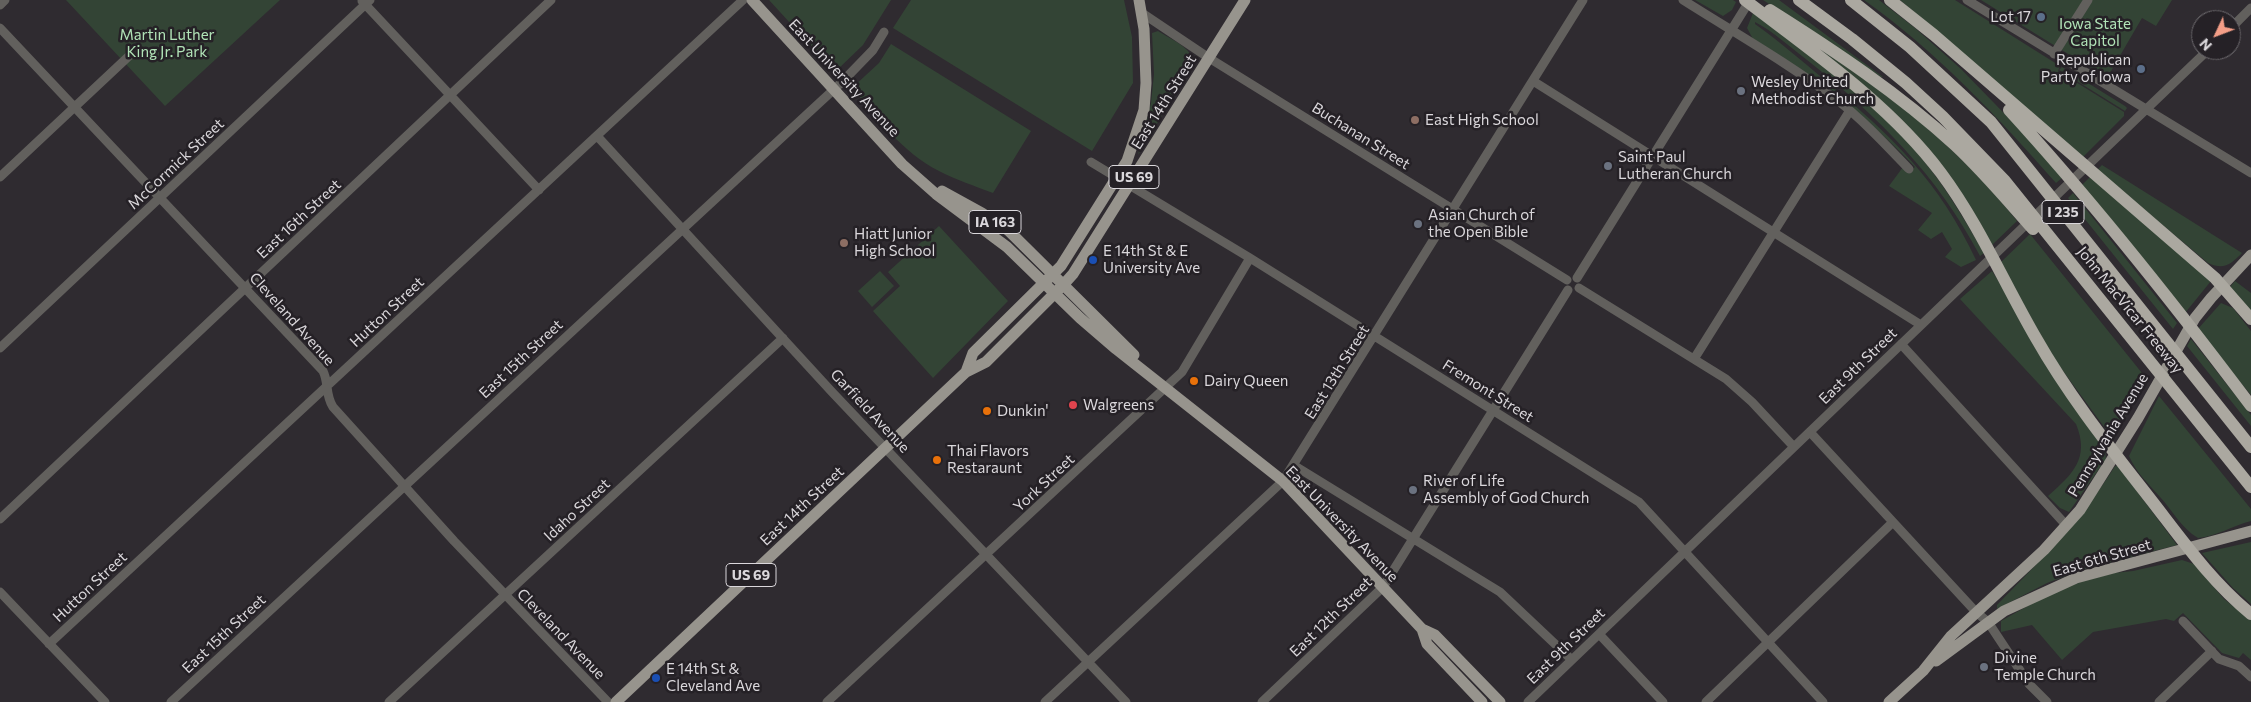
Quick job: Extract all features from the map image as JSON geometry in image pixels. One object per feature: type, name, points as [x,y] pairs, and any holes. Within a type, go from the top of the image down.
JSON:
[{"type":"highway","points":[[1745,0],[1871,100],[1904,131],[1941,173],[1980,234],[2050,363],[2116,455],[2189,549],[2222,588],[2251,614]]},
{"type":"highway","points":[[1754,0],[1870,75],[1956,146],[2110,312]]},
{"type":"highway","name":"John MacVicar Freeway","points":[[1799,0],[1852,39],[1906,83],[1943,117],[2004,181],[2251,487]]},
{"type":"highway","name":"John MacVicar Freeway","points":[[1851,0],[1910,47],[1991,122],[2251,447]]},
{"type":"highway","points":[[1890,0],[1934,35],[2222,285],[2251,319]]},
{"type":"highway","points":[[1974,71],[2048,153],[2251,406]]},
{"type":"main road","name":"East University Avenue","points":[[752,0],[902,164],[936,194],[1007,247],[1109,343],[1283,481],[1422,629],[1435,635],[1500,702]]},
{"type":"main road","name":"US 69","points":[[1117,178],[1127,161],[1144,110],[1146,83],[1142,14],[1139,0]]},
{"type":"main road","name":"East 14th Street","points":[[616,702],[966,372],[986,362],[1073,274],[1245,0]]},
{"type":"main road","name":"East University Avenue","points":[[915,174],[1008,231],[1054,273],[1166,388]]},
{"type":"main road","name":"East 14th Street","points":[[966,372],[973,353],[1061,266],[1117,178]]},
{"type":"main road","name":"Pennsylvania Avenue","points":[[1889,702],[1922,670],[1951,636],[2034,560],[2089,497],[2138,418],[2178,346],[2202,310],[2222,285],[2251,255]]},
{"type":"main road","name":"East 6th Street","points":[[1922,670],[1988,622],[2026,600],[2076,578],[2247,533]]},
{"type":"main road","name":"East University Avenue","points":[[1422,629],[1427,644],[1482,702]]},
{"type":"street","points":[[0,5],[5,0]]},
{"type":"street","name":"East 16th Street","points":[[0,519],[551,0]]},
{"type":"street","name":"Hutton Street","points":[[49,644],[743,0]]},
{"type":"street","name":"East 13th Street","points":[[1045,702],[1283,481],[1295,466],[1452,209],[1583,0]]},
{"type":"street","points":[[1683,0],[1790,66],[1839,102],[1867,126],[1909,169]]},
{"type":"street","points":[[1577,278],[1750,0]]},
{"type":"street","points":[[1967,0],[2251,173]]},
{"type":"street","points":[[2054,54],[2088,0]]},
{"type":"street","points":[[366,1],[450,95],[539,190]]},
{"type":"street","name":"McCormick Street","points":[[0,348],[366,1]]},
{"type":"street","points":[[2241,18],[2251,8]]},
{"type":"street","name":"Buchanan Street","points":[[1142,14],[1209,58],[1567,280]]},
{"type":"street","name":"Cleveland Avenue","points":[[0,28],[323,371],[327,379],[327,397],[333,407],[506,596],[608,702]]},
{"type":"street","name":"East 15th Street","points":[[171,702],[681,229],[834,90],[873,50],[884,32]]},
{"type":"street","points":[[0,177],[128,56]]},
{"type":"street","name":"East 9th Street","points":[[1528,702],[2198,60]]},
{"type":"street","points":[[1533,81],[1921,325]]},
{"type":"street","points":[[1694,359],[1850,112]]},
{"type":"street","name":"Garfield Avenue","points":[[598,136],[681,229],[885,448],[1126,702]]},
{"type":"street","name":"Fremont Street","points":[[1091,162],[1250,258],[1639,502],[1823,702]]},
{"type":"street","name":"York Street","points":[[827,702],[1182,372],[1250,258]]},
{"type":"street","points":[[1577,278],[1570,277],[1567,280],[1566,286],[1568,290],[1575,291],[1579,288]]},
{"type":"street","points":[[1577,278],[1580,283],[1579,288]]},
{"type":"street","points":[[1579,288],[1736,387],[1794,447]]},
{"type":"street","name":"East 12th Street","points":[[1262,702],[1384,587],[1568,290]]},
{"type":"street","name":"Idaho Street","points":[[389,702],[506,596],[783,338]]},
{"type":"street","points":[[1901,344],[2066,525]]},
{"type":"street","points":[[1810,432],[1976,612],[1988,622],[2029,684],[2047,702]]},
{"type":"street","points":[[1295,466],[1500,592],[1572,660]]},
{"type":"street","points":[[1706,702],[1893,522]]},
{"type":"street","points":[[0,592],[105,702]]},
{"type":"street","points":[[2183,621],[2220,659],[2240,666],[2251,676]]},
{"type":"street","points":[[1599,634],[1663,702]]},
{"type":"street","points":[[2159,702],[2212,651]]},
{"type":"green space","name":"Martin Luther King Jr. Park","points":[[66,0],[280,0],[165,106]]},
{"type":"green space","points":[[769,0],[891,0],[863,45],[835,72]]},
{"type":"green space","points":[[911,0],[1124,0],[1132,37],[1133,83],[1092,151],[893,28]]},
{"type":"green space","points":[[1695,0],[1733,0],[1736,2],[1732,10],[1723,16]]},
{"type":"green space","points":[[1763,0],[1779,0],[1883,77],[1881,77]]},
{"type":"green space","points":[[1864,0],[1879,0],[1915,28],[1961,69],[2031,141],[2062,178],[2056,183],[1989,110],[1941,63],[1891,20]]},
{"type":"green space","points":[[1900,0],[1955,0],[2060,66],[2058,71],[2124,112],[2124,116],[2082,158]]},
{"type":"green space","name":"Iowa State Capitol","points":[[1981,0],[2172,0],[2156,26],[2142,18],[2107,78]]},
{"type":"green space","points":[[1753,13],[1843,82],[1887,120],[1940,182],[1984,253],[1980,256],[1963,227],[1926,174],[1882,126],[1833,81],[1775,35],[1755,22],[1755,24],[1850,101],[1893,141],[1930,183],[1947,207],[1976,260],[1961,267],[1945,257],[1952,249],[1942,232],[1931,239],[1918,230],[1932,213],[1889,186],[1903,167],[1909,172],[1915,167],[1878,131],[1818,82],[1753,39],[1747,28]]},
{"type":"green space","points":[[1158,31],[1186,49],[1190,53],[1193,64],[1138,155],[1151,103],[1154,74],[1152,33]]},
{"type":"green space","points":[[891,44],[1031,131],[993,193],[945,174],[914,155],[891,134],[852,88],[879,63]]},
{"type":"green space","points":[[1815,46],[1870,83],[1924,125],[1973,171],[2017,221],[1992,245],[1945,169]]},
{"type":"green space","points":[[2062,67],[2127,108],[2125,111],[2059,70]]},
{"type":"green space","points":[[2102,165],[2242,253],[2234,261],[2223,266],[2208,263],[2097,170]]},
{"type":"green space","points":[[2090,177],[2211,281],[2185,313],[2082,185]]},
{"type":"green space","points":[[2073,193],[2177,323],[2173,329],[2068,198]]},
{"type":"green space","points":[[939,226],[1008,301],[933,378],[873,311],[900,286],[888,272]]},
{"type":"green space","points":[[2030,234],[2146,378],[2113,439],[2052,356],[2000,263]]},
{"type":"green space","points":[[880,271],[894,286],[872,307],[858,291]]},
{"type":"green space","points":[[1992,271],[2105,450],[2106,459],[2069,512],[2060,508],[2048,496],[2072,473],[2077,464],[2081,446],[2076,424],[1960,299]]},
{"type":"green space","points":[[2235,281],[2251,293],[2251,312],[2230,287]]},
{"type":"green space","points":[[2221,303],[2233,308],[2251,331],[2251,395],[2197,330]]},
{"type":"green space","points":[[2191,339],[2251,415],[2251,426],[2187,346]]},
{"type":"green space","points":[[2159,396],[2251,509],[2251,521],[2198,538],[2182,524],[2139,473],[2129,456]]},
{"type":"green space","points":[[2115,466],[2118,466],[2177,545],[2085,569],[2047,583],[1997,609],[1997,605],[2075,521]]},
{"type":"green space","points":[[2251,542],[2251,604],[2233,588],[2202,553]]},
{"type":"green space","points":[[2182,560],[2194,564],[2224,599],[2251,620],[2251,660],[2243,653],[2239,658],[2222,653],[2183,613],[2174,621],[2166,619],[2093,632],[2062,660],[2032,625],[2001,632],[2001,621],[2047,595],[2083,581]]},
{"type":"place","name":"Lot 17","points":[[2041,17]]},
{"type":"place","name":"Republican Party of Iowa","points":[[2141,69]]},
{"type":"place","name":"Wesley United Methodist Church","points":[[1741,91]]},
{"type":"place","name":"East High School","points":[[1415,120]]},
{"type":"place","name":"Saint Paul Lutheran Church","points":[[1608,166]]},
{"type":"place","name":"Asian Church of the Open Bible","points":[[1418,224]]},
{"type":"place","name":"Hiatt Junior High School","points":[[844,243]]},
{"type":"place","name":"E 14th St & E University Ave","points":[[1093,260]]},
{"type":"place","name":"Dairy Queen","points":[[1194,381]]},
{"type":"place","name":"Walgreens","points":[[1073,405]]},
{"type":"place","name":"Dunkin'","points":[[987,411]]},
{"type":"place","name":"Thai Flavors Restaraunt","points":[[937,460]]},
{"type":"place","name":"River of Life Assembly of God Church","points":[[1413,490]]},
{"type":"place","name":"Divine Temple Church","points":[[1984,667]]},
{"type":"place","name":"E 14th St & Cleveland Ave","points":[[656,678]]}]
